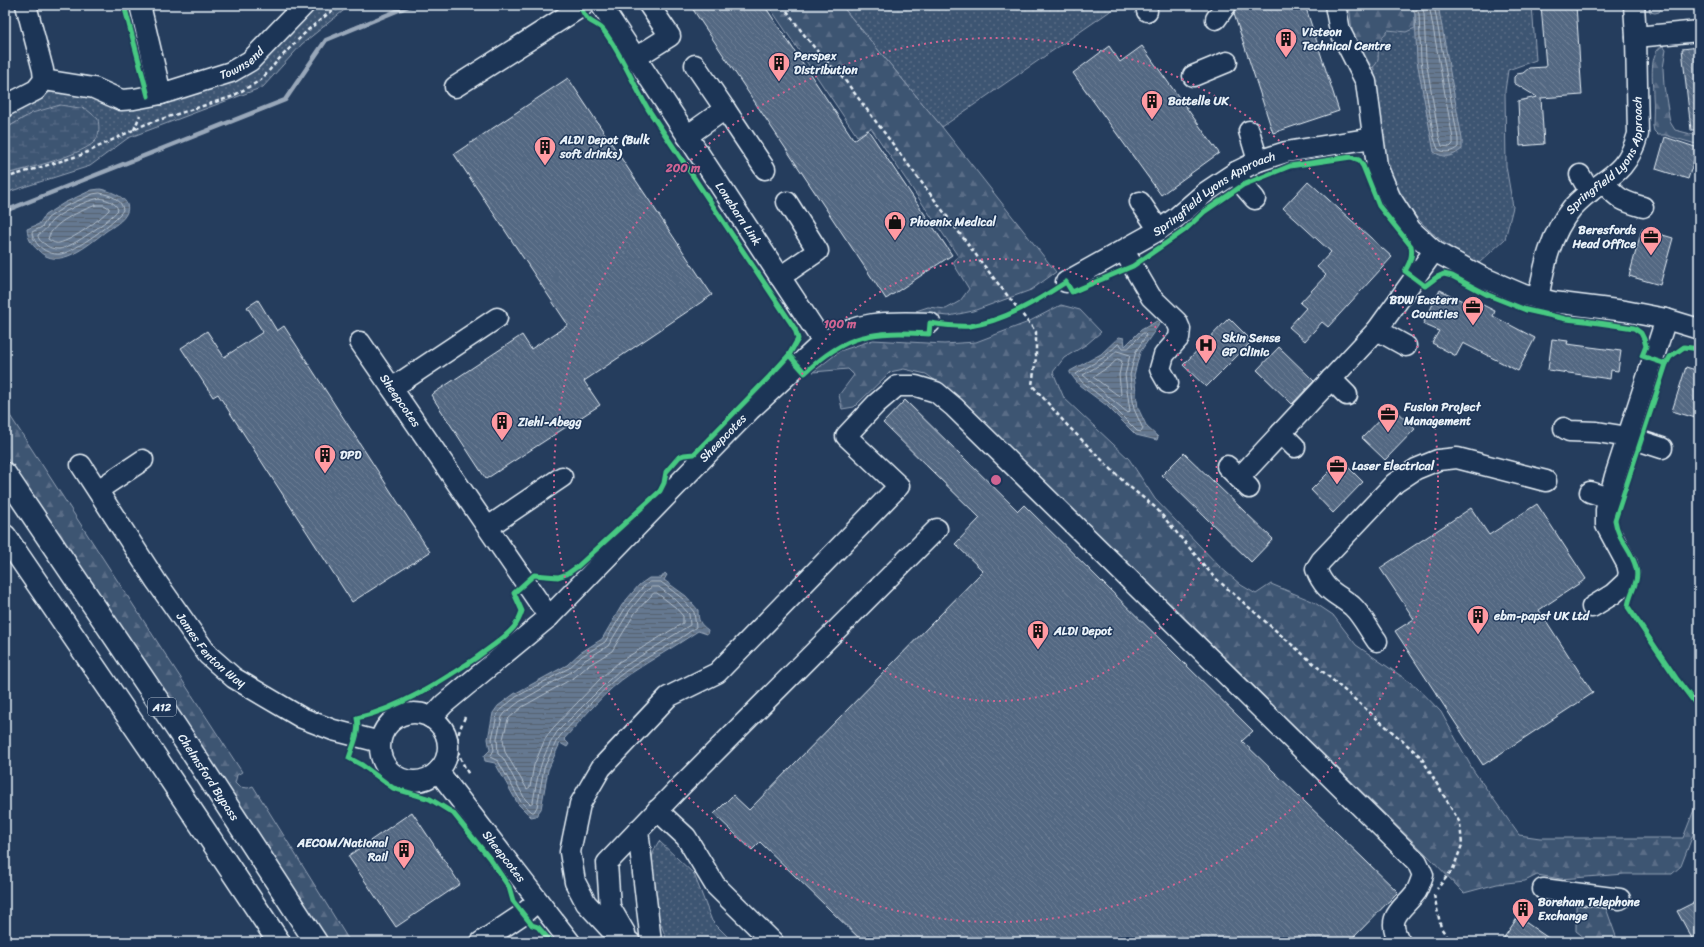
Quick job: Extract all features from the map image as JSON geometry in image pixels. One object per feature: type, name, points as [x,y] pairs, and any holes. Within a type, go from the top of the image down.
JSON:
[{"type":"highway","name":"Chelmsford Bypass","points":[[5,474],[177,729],[316,942]]},
{"type":"highway","name":"A12","points":[[5,536],[151,750],[278,942]]},
{"type":"street","points":[[5,106],[36,90],[44,80],[43,70],[26,5]]},
{"type":"street","points":[[140,5],[161,94]]},
{"type":"street","name":"Townsend","points":[[44,80],[94,88],[121,100],[161,94],[231,72],[250,61],[304,5]]},
{"type":"street","points":[[455,87],[584,5]]},
{"type":"street","name":"Lonebarn Link","points":[[601,5],[823,342]]},
{"type":"street","points":[[635,58],[670,36],[649,5]]},
{"type":"street","points":[[1335,5],[1340,30],[1366,82],[1377,166],[1390,197],[1412,230],[1434,251],[1482,277],[1524,295],[1538,299],[1625,311],[1666,319],[1699,329]]},
{"type":"street","name":"Springfield Lyons Approach","points":[[1538,299],[1545,262],[1560,224],[1591,183],[1624,165],[1630,156],[1638,134],[1634,5]]},
{"type":"street","points":[[1636,37],[1691,27]]},
{"type":"street","points":[[1193,76],[1227,62]]},
{"type":"street","points":[[695,65],[764,169]]},
{"type":"street","points":[[687,136],[725,109]]},
{"type":"street","points":[[1249,131],[1258,161]]},
{"type":"street","name":"Springfield Lyons Approach","points":[[1066,282],[1124,251],[1159,230],[1177,217],[1206,192],[1236,172],[1258,161],[1286,152],[1373,138]]},
{"type":"street","points":[[1236,172],[1243,185],[1255,200]]},
{"type":"street","points":[[1591,183],[1617,197],[1622,210],[1643,208]]},
{"type":"street","points":[[780,277],[818,251],[787,202]]},
{"type":"street","points":[[1140,202],[1159,230]]},
{"type":"street","points":[[1124,251],[1152,297],[1177,322],[1180,329],[1179,338],[1164,355],[1161,363],[1160,369],[1168,383]]},
{"type":"street","points":[[1238,477],[1281,426],[1331,379],[1376,330],[1434,251]]},
{"type":"street","points":[[392,388],[497,318]]},
{"type":"street","points":[[1592,607],[1613,594],[1627,581],[1629,573],[1627,564],[1606,525],[1606,510],[1615,476],[1666,319]]},
{"type":"street","name":"Sheepcotes","points":[[431,718],[444,704],[549,617],[750,410],[823,342],[837,334],[865,324],[892,322],[930,323]]},
{"type":"street","points":[[1376,330],[1406,346]]},
{"type":"street","name":"Sheepcotes","points":[[360,342],[549,617]]},
{"type":"street","points":[[1331,379],[1347,395]]},
{"type":"street","points":[[630,942],[611,930],[586,903],[575,882],[570,852],[580,804],[601,768],[668,697],[718,673],[899,486],[846,436],[876,404],[897,386],[916,386],[936,392],[954,407],[1417,862],[1423,875],[1416,891],[1401,907],[1393,921],[1397,937],[1400,942]]},
{"type":"street","points":[[1281,426],[1295,447]]},
{"type":"street","points":[[1564,428],[1569,431],[1597,432],[1628,437],[1662,448]]},
{"type":"street","points":[[1377,641],[1352,607],[1330,592],[1321,581],[1316,569],[1321,561],[1395,483],[1416,469],[1438,460],[1457,458],[1546,481]]},
{"type":"street","points":[[98,490],[143,460]]},
{"type":"street","name":"James Fenton Way","points":[[81,465],[156,581],[208,655],[234,678],[302,718],[333,730],[380,742]]},
{"type":"street","points":[[488,527],[562,477]]},
{"type":"street","points":[[1590,492],[1609,498]]},
{"type":"street","points":[[635,942],[624,932],[610,907],[607,863],[657,810],[937,529]]},
{"type":"street","points":[[414,713],[427,715],[440,725],[445,733],[448,744],[446,757],[438,771],[428,778],[413,781],[399,778],[389,771],[380,755],[380,742],[384,729],[391,721],[404,714],[414,713]]},
{"type":"street","name":"Sheepcotes","points":[[438,771],[570,942]]},
{"type":"street","points":[[657,810],[686,837],[716,885],[773,942]]},
{"type":"street","points":[[638,830],[619,862],[622,904],[632,931],[641,942]]},
{"type":"street","points":[[638,830],[651,942]]},
{"type":"street","points":[[1542,889],[1620,899]]},
{"type":"street","points":[[480,942],[523,914],[538,901]]},
{"type":"path","points":[[783,5],[798,27],[831,66],[841,75],[1036,332],[1036,358],[1032,385],[1067,425],[1126,484],[1156,508],[1213,576],[1421,757],[1460,823],[1462,845],[1453,869],[1434,892],[1441,928],[1451,942]]},
{"type":"path","points":[[1011,312],[1024,306]]},
{"type":"path","points":[[466,717],[456,740],[458,756],[468,775]]},
{"type":"green space","points":[[315,5],[357,5],[348,7],[302,44],[263,87],[128,138],[90,166],[5,193],[5,174],[27,169],[32,113],[5,129],[5,114],[55,90],[94,94],[232,79]]},
{"type":"green space","points":[[768,5],[841,5],[942,127],[1056,272],[1031,290],[973,311],[949,316],[927,314],[916,311],[928,307],[946,309],[960,301],[969,289],[953,263],[958,256],[871,128],[857,136]]},
{"type":"green space","points":[[841,5],[1119,5],[942,127]]},
{"type":"green space","points":[[1349,5],[1411,5],[1415,14],[1415,28],[1406,32],[1388,30],[1378,48],[1377,63],[1372,68],[1367,68],[1353,39]]},
{"type":"green space","points":[[1365,5],[1532,5],[1536,60],[1508,70],[1505,91],[1506,166],[1513,207],[1505,239],[1478,264],[1453,249],[1431,232],[1403,200],[1393,181],[1387,164]]},
{"type":"green space","points":[[1648,5],[1663,6],[1659,12],[1655,13],[1650,12]]},
{"type":"green space","points":[[1663,46],[1666,50],[1663,68],[1664,86],[1670,122],[1675,130],[1699,136],[1699,145],[1665,135],[1658,135],[1654,131],[1652,68],[1655,54],[1658,49]]},
{"type":"green space","points":[[60,105],[86,109],[98,119],[99,132],[96,140],[80,151],[68,156],[5,174],[5,129],[32,113]]},
{"type":"green space","points":[[1061,305],[1080,310],[1101,332],[1087,344],[1064,358],[1053,372],[1064,398],[1129,459],[1155,499],[1219,566],[1241,585],[1256,594],[1271,584],[1312,601],[1333,615],[1356,645],[1417,687],[1441,712],[1473,770],[1519,835],[1540,838],[1683,838],[1699,797],[1699,819],[1681,866],[1672,874],[1624,874],[1561,879],[1537,875],[1525,881],[1497,884],[1464,893],[1426,854],[952,392],[926,374],[904,369],[890,372],[854,407],[842,409],[839,395],[854,375],[848,369],[813,372],[840,351],[873,340],[944,344],[976,342],[1026,323]]},
{"type":"green space","points":[[5,408],[242,772],[237,775],[235,783],[239,787],[248,788],[253,786],[350,942],[324,942],[5,455]]},
{"type":"green space","points":[[659,841],[694,874],[712,921],[733,942],[668,942],[659,919],[652,891],[651,864],[654,851]]},
{"type":"green space","points":[[1576,905],[1606,908],[1618,942],[1590,942],[1576,931]]},
{"type":"water","points":[[1411,5],[1438,5],[1462,139],[1462,149],[1452,155],[1442,156],[1434,152],[1417,61],[1415,14]]},
{"type":"water","points":[[100,189],[109,191],[119,196],[126,203],[128,207],[127,212],[121,221],[82,249],[64,257],[55,258],[46,256],[33,246],[27,229],[39,224],[45,215],[64,203],[92,190]]},
{"type":"water","points":[[1157,321],[1160,323],[1140,352],[1134,375],[1138,408],[1147,427],[1158,437],[1157,440],[1136,435],[1106,405],[1079,385],[1070,371],[1101,354],[1119,337],[1124,338],[1125,346],[1141,330]]},
{"type":"water","points":[[665,573],[667,575],[664,580],[686,596],[698,610],[699,620],[708,630],[707,634],[698,631],[647,663],[621,680],[596,704],[564,739],[569,744],[567,747],[560,743],[548,770],[541,809],[536,816],[531,817],[518,804],[495,763],[485,761],[484,756],[490,750],[488,739],[493,713],[498,706],[514,694],[567,665],[580,653],[602,639],[622,605],[639,585],[649,578],[661,578]]},
{"type":"building","points":[[690,5],[764,5],[854,140],[868,130],[952,255],[886,299]]},
{"type":"building","name":"Visteon Technical Centre","points":[[1305,5],[1339,111],[1273,133],[1234,14],[1237,6]]},
{"type":"building","points":[[1541,5],[1576,5],[1582,95],[1541,98],[1544,144],[1520,146],[1518,101],[1537,97],[1514,83],[1514,77],[1517,74],[1523,73],[1529,68],[1546,67]]},
{"type":"building","name":"Battelle UK","points":[[1109,46],[1120,62],[1142,46],[1219,153],[1161,195],[1073,73]]},
{"type":"building","points":[[1699,47],[1699,130],[1691,130],[1682,49]]},
{"type":"building","points":[[568,78],[712,295],[584,381],[600,405],[486,479],[431,395],[522,335],[531,349],[568,325],[454,154]]},
{"type":"building","points":[[1665,137],[1698,148],[1688,179],[1656,169]]},
{"type":"building","points":[[1308,181],[1392,257],[1328,327],[1322,322],[1305,341],[1289,327],[1306,308],[1300,303],[1326,275],[1317,267],[1331,252],[1283,208]]},
{"type":"building","name":"Beresfords Head Office","points":[[1642,229],[1673,238],[1660,285],[1629,276]]},
{"type":"building","name":"BDW Eastern Counties","points":[[1440,290],[1477,308],[1479,303],[1495,311],[1493,316],[1535,338],[1518,371],[1463,343],[1456,356],[1432,343],[1439,331],[1423,324]]},
{"type":"building","name":"DPD","points":[[258,300],[277,331],[284,326],[430,552],[352,602],[218,394],[213,397],[181,348],[207,331],[224,357],[263,332],[247,307]]},
{"type":"building","points":[[1229,318],[1252,341],[1206,387],[1183,365]]},
{"type":"building","points":[[1552,339],[1568,341],[1567,344],[1621,351],[1618,371],[1611,370],[1610,379],[1548,370]]},
{"type":"building","points":[[1279,347],[1314,381],[1292,404],[1257,370]]},
{"type":"building","points":[[1686,367],[1699,371],[1699,419],[1672,411]]},
{"type":"building","name":"ALDI Depot","points":[[905,400],[1018,511],[1024,505],[1253,731],[1242,741],[1398,892],[1349,942],[863,942],[760,842],[752,850],[714,814],[733,795],[749,810],[983,571],[955,544],[980,518],[883,423]]},
{"type":"building","name":"Fusion Project Management","points":[[1392,407],[1415,429],[1385,460],[1362,438]]},
{"type":"building","points":[[1184,453],[1273,539],[1251,562],[1162,475]]},
{"type":"building","name":"Laser Electrical","points":[[1341,460],[1363,482],[1333,513],[1311,490]]},
{"type":"building","name":"ebm-papst UK Ltd","points":[[1537,504],[1586,579],[1539,610],[1593,693],[1483,765],[1395,631],[1414,619],[1380,568],[1471,508],[1489,535]]},
{"type":"building","name":"AECOM/National Rail","points":[[412,812],[460,884],[396,927],[348,856]]},
{"type":"building","points":[[1699,900],[1699,942],[1694,942],[1677,911]]},
{"type":"building","name":"Boreham Telephone Exchange","points":[[1518,917],[1554,942],[1501,942]]},
{"type":"waterway","points":[[5,211],[285,100],[326,40],[411,5]]},
{"type":"cycle path","points":[[124,5],[148,96]]},
{"type":"cycle path","points":[[551,942],[538,927],[532,925],[513,901],[509,887],[490,859],[453,813],[430,799],[393,788],[362,765],[349,758],[357,733],[357,718],[389,708],[419,693],[476,658],[506,636],[519,619],[522,611],[514,593],[534,575],[558,577],[567,574],[577,567],[660,491],[664,483],[666,472],[679,457],[694,454],[789,355],[798,339],[795,329],[648,109],[610,40],[601,27],[588,19],[579,5]]},
{"type":"cycle path","points":[[789,355],[805,373],[834,350],[848,342],[862,337],[892,333],[929,334],[930,323],[970,326],[995,320],[1032,303],[1066,282],[1072,292],[1133,266],[1185,230],[1204,212],[1243,185],[1290,166],[1351,157],[1359,160],[1363,166],[1379,206],[1411,246],[1411,259],[1405,271],[1425,286],[1437,277],[1444,274],[1452,276],[1488,295],[1526,310],[1566,319],[1634,328],[1641,333],[1644,339],[1646,346],[1642,356],[1666,364]]},
{"type":"cycle path","points":[[1699,349],[1684,347],[1670,357],[1666,364],[1615,520],[1619,534],[1634,561],[1637,573],[1637,578],[1628,607],[1676,678],[1699,708]]},
{"type":"place","name":"Visteon Technical Centre","points":[[1286,58]]},
{"type":"place","name":"Perspex Distribution","points":[[779,82]]},
{"type":"place","name":"Battelle UK","points":[[1152,120]]},
{"type":"place","name":"ALDI Depot (Bulk soft drinks)","points":[[545,166]]},
{"type":"place","name":"Phoenix Medical","points":[[895,242]]},
{"type":"place","name":"Beresfords Head Office","points":[[1651,256]]},
{"type":"place","name":"BDW Eastern Counties","points":[[1473,326]]},
{"type":"place","name":"Skin Sense GP Clinic","points":[[1206,364]]},
{"type":"place","name":"Fusion Project Management","points":[[1388,434]]},
{"type":"place","name":"Ziehl-Abegg","points":[[502,442]]},
{"type":"place","name":"DPD","points":[[325,474]]},
{"type":"place","name":"Laser Electrical","points":[[1337,486]]},
{"type":"place","name":"ebm-papst UK Ltd","points":[[1478,636]]},
{"type":"place","name":"ALDI Depot","points":[[1038,650]]},
{"type":"place","name":"AECOM/National Rail","points":[[404,870]]},
{"type":"place","name":"Boreham Telephone Exchange","points":[[1523,928]]}]
